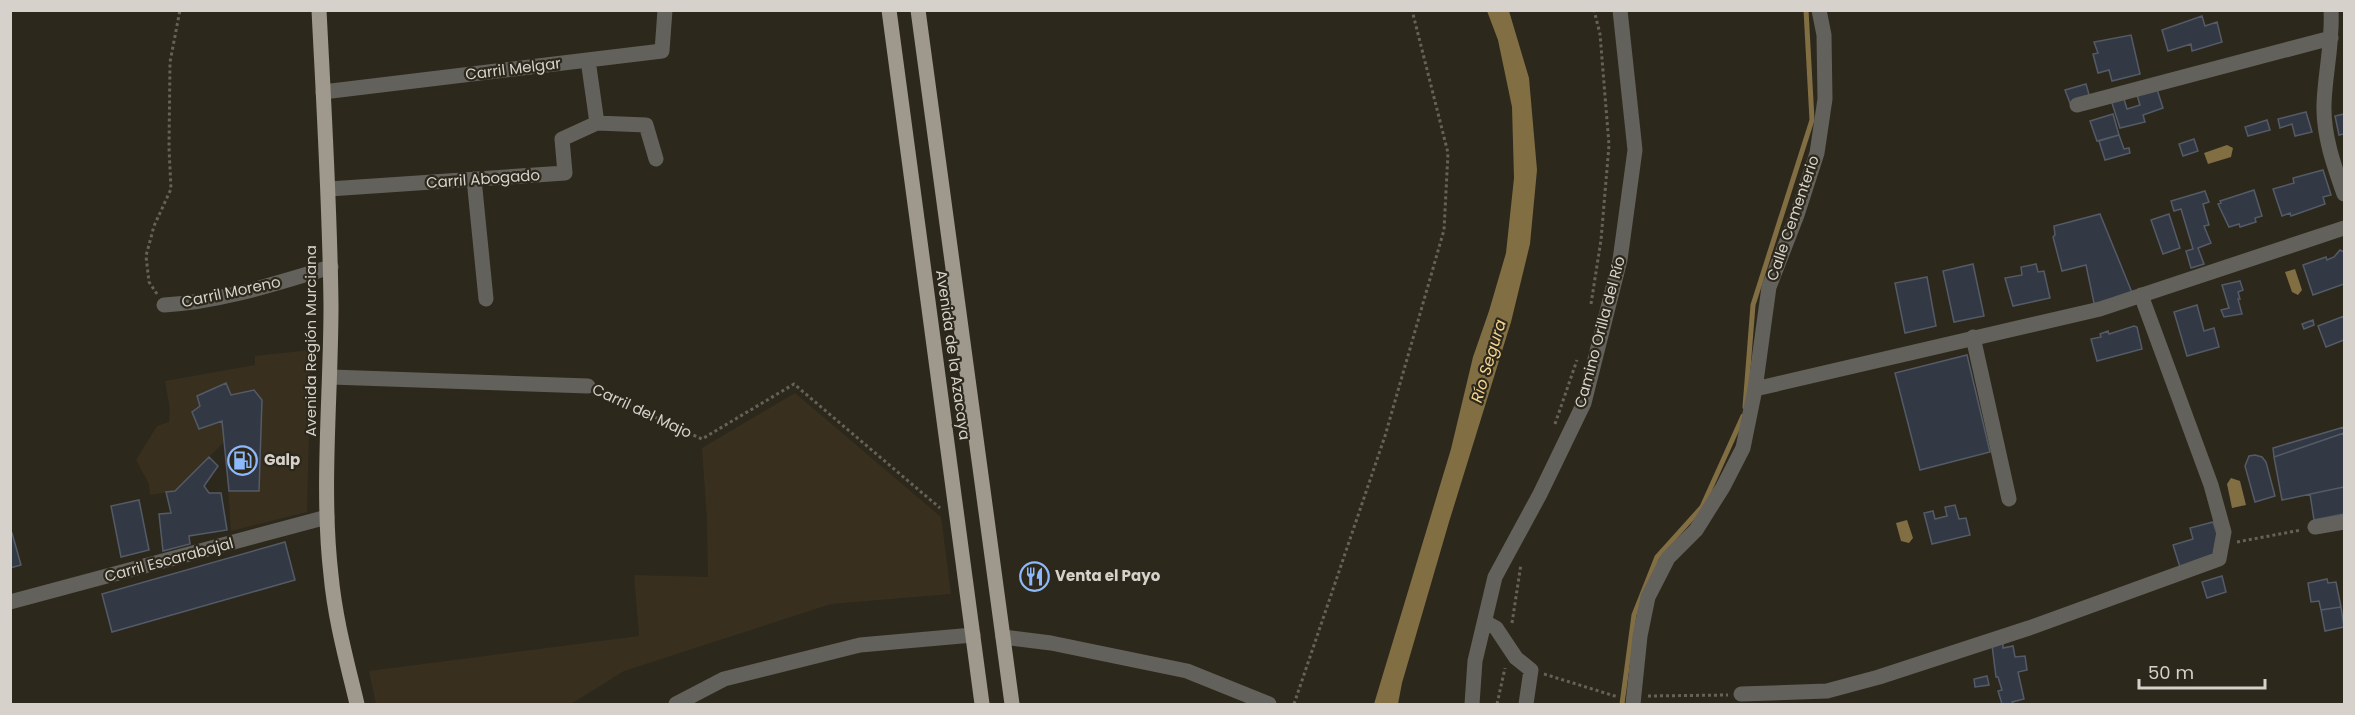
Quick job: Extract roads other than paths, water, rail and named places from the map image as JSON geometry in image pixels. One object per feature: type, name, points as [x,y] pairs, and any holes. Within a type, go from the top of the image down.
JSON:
[{"type":"main road","name":"Avenida Región Murciana","points":[[319,10],[331,267],[327,517],[334,599],[357,705]]},
{"type":"main road","name":"Avenida de la Azacaya","points":[[889,10],[982,705]]},
{"type":"main road","name":"Avenida de la Azacaya","points":[[918,10],[1012,705]]},
{"type":"street","name":"Carril Melgar","points":[[323,92],[662,51],[665,10]]},
{"type":"street","name":"Camino Orilla del Río","points":[[1472,705],[1475,661],[1496,578],[1584,403],[1620,260],[1635,150],[1620,10]]},
{"type":"street","name":"Calle Cementerio","points":[[1629,701],[1648,597],[1668,558],[1696,530],[1723,488],[1743,448],[1755,389],[1769,286],[1797,216],[1817,153],[1825,99],[1824,35],[1819,10]]},
{"type":"street","points":[[2331,10],[2331,38],[2324,104],[2330,151],[2344,194]]},
{"type":"street","points":[[2077,105],[2331,38]]},
{"type":"street","points":[[588,60],[597,123],[646,125],[656,159]]},
{"type":"street","name":"Carril Abogado","points":[[329,189],[565,173],[562,139],[597,123]]},
{"type":"street","points":[[474,179],[486,299]]},
{"type":"street","points":[[1755,389],[2100,309],[2344,228]]},
{"type":"street","name":"Carril Moreno","points":[[164,305],[183,304],[252,291],[331,267]]},
{"type":"street","points":[[1741,694],[1827,691],[1879,677],[2029,628],[2219,559],[2224,544],[2224,532],[2211,485],[2140,295]]},
{"type":"street","points":[[1973,337],[2009,499]]},
{"type":"street","name":"Carril del Majo","points":[[331,377],[588,386]]},
{"type":"street","name":"Carril Escarabajal","points":[[10,602],[327,517]]},
{"type":"street","points":[[2315,527],[2344,522]]},
{"type":"street","points":[[1485,622],[1496,628],[1516,658],[1531,670],[1526,705]]},
{"type":"street","points":[[676,705],[724,679],[860,645],[973,635]]},
{"type":"street","points":[[1002,637],[1051,643],[1186,671],[1269,705]]},
{"type":"water","name":"Río Segura","points":[[1487,11],[1509,11],[1529,78],[1537,170],[1530,244],[1511,322],[1449,522],[1402,683],[1398,704],[1374,704],[1451,449],[1473,357],[1506,253],[1514,178],[1512,107],[1498,40]]},
{"type":"water","points":[[2227,145],[2233,148],[2231,157],[2208,164],[2204,153]]},
{"type":"water","points":[[2295,269],[2302,290],[2298,295],[2292,292],[2285,272]]},
{"type":"water","points":[[2231,478],[2240,481],[2246,505],[2232,508],[2227,484]]},
{"type":"water","points":[[1907,520],[1913,538],[1909,543],[1901,541],[1896,523]]},
{"type":"waterway","points":[[1745,407],[1753,305],[1812,120],[1806,10]]},
{"type":"waterway","points":[[1622,704],[1634,615],[1657,557],[1702,507],[1743,416]]},
{"type":"place","name":"Galp","points":[[243,460]]},
{"type":"place","name":"Venta el Payo","points":[[1034,576]]}]
